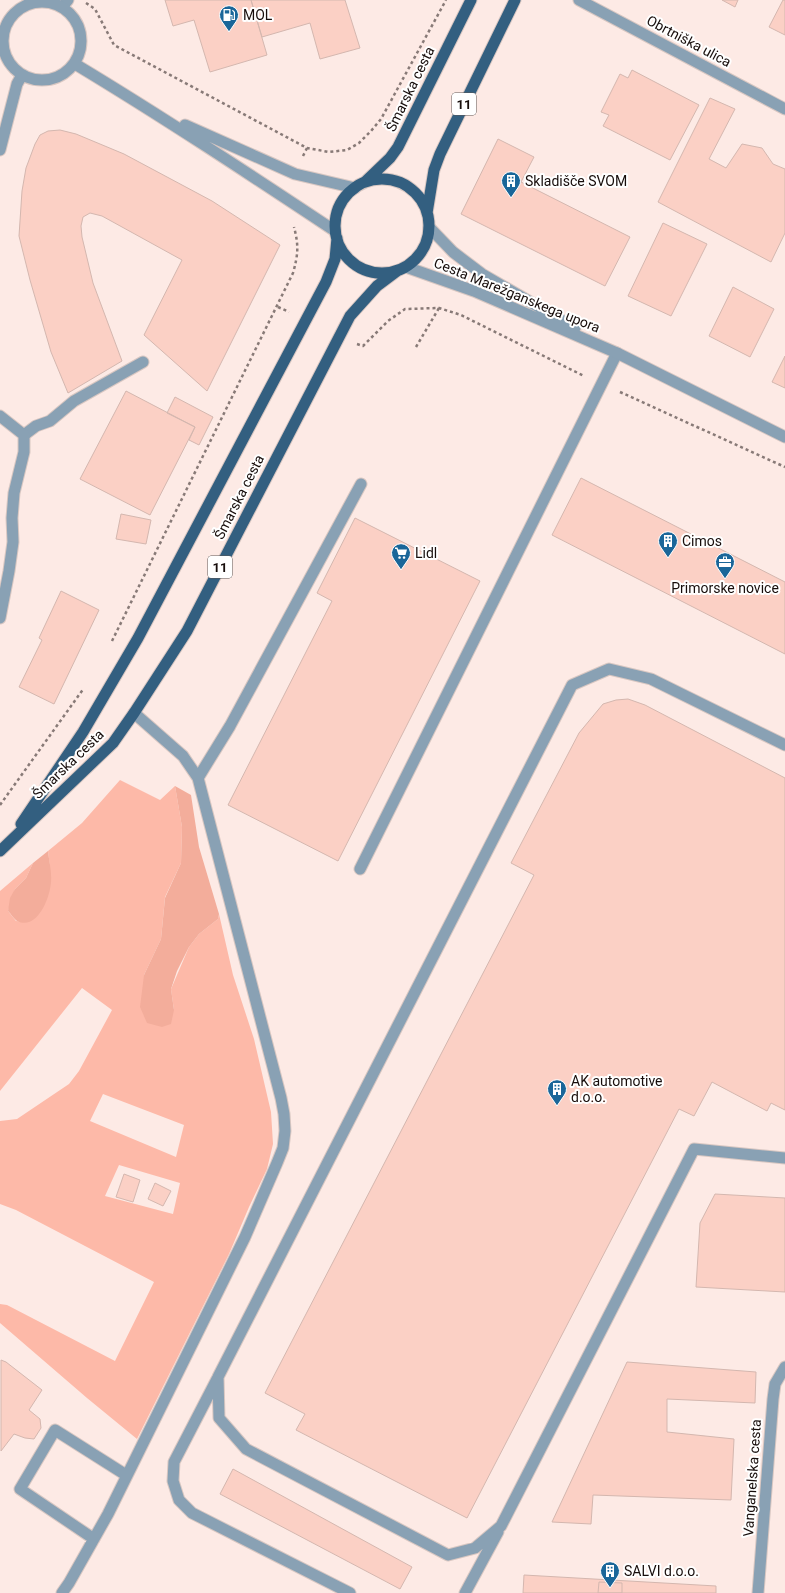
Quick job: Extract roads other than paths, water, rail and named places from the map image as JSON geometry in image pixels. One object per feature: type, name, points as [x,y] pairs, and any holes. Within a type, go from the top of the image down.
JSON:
[{"type":"main road","name":"Šmarska cesta","points":[[359,186],[390,158],[398,147],[471,0]]},
{"type":"main road","name":"11","points":[[401,269],[415,260],[427,239],[429,227],[427,213],[434,170],[440,154],[516,0]]},
{"type":"main road","name":"11","points":[[336,235],[335,221],[339,207],[348,194],[359,186],[379,179],[395,181],[409,188],[420,199],[427,213]]},
{"type":"main road","name":"Šmarska cesta","points":[[10,841],[83,732],[138,638],[328,278],[335,259],[336,235]]},
{"type":"main road","points":[[336,235],[343,252],[353,263],[367,270],[382,273],[401,269]]},
{"type":"main road","name":"Šmarska cesta","points":[[0,851],[113,743],[134,713],[187,631],[350,316],[377,286],[401,269]]},
{"type":"street","name":"Obrtniška ulica","points":[[579,0],[785,109]]},
{"type":"street","points":[[48,2],[65,4],[81,33],[81,49],[75,64],[64,74],[51,80],[36,80],[22,75],[11,65],[4,50],[4,17],[33,3],[48,2]]},
{"type":"street","points":[[75,64],[153,112],[283,196],[336,235]]},
{"type":"street","points":[[0,150],[17,84],[22,75]]},
{"type":"street","points":[[153,112],[295,174],[359,186]]},
{"type":"street","name":"Cesta Marežganskega upora","points":[[429,227],[453,252],[482,274],[617,353]]},
{"type":"street","name":"Cesta Marežganskega upora","points":[[401,269],[474,292],[617,353],[785,437]]},
{"type":"street","points":[[360,869],[617,353]]},
{"type":"street","points":[[24,435],[36,426],[50,421],[74,401],[143,362]]},
{"type":"street","points":[[0,416],[24,435]]},
{"type":"street","points":[[0,618],[13,542],[12,518],[14,493],[24,452],[24,435]]},
{"type":"street","points":[[198,778],[230,726],[361,484]]},
{"type":"street","points":[[350,1593],[192,1513],[179,1500],[173,1481],[174,1462],[572,685],[609,669],[652,679],[785,745]]},
{"type":"street","points":[[62,1593],[70,1583],[94,1539],[245,1237],[283,1148],[284,1114],[281,1098],[198,778],[182,756],[134,713]]},
{"type":"street","points":[[465,1593],[501,1526],[694,1149],[785,1158]]},
{"type":"street","name":"Vanganelska cesta","points":[[758,1593],[773,1399],[776,1384],[785,1367]]},
{"type":"street","points":[[218,1377],[219,1418],[246,1449],[253,1453],[448,1555],[475,1548],[501,1526]]},
{"type":"street","points":[[94,1539],[20,1489],[55,1430],[126,1475]]},
{"type":"place","name":"MOL","points":[[229,32]]},
{"type":"place","name":"Skladišče SVOM","points":[[511,198]]},
{"type":"place","name":"Cimos","points":[[668,558]]},
{"type":"place","name":"Lidl","points":[[401,570]]},
{"type":"place","name":"Primorske novice","points":[[725,579]]},
{"type":"place","name":"AK automotive d.o.o.","points":[[557,1106]]},
{"type":"place","name":"SALVI d.o.o.","points":[[610,1588]]}]
